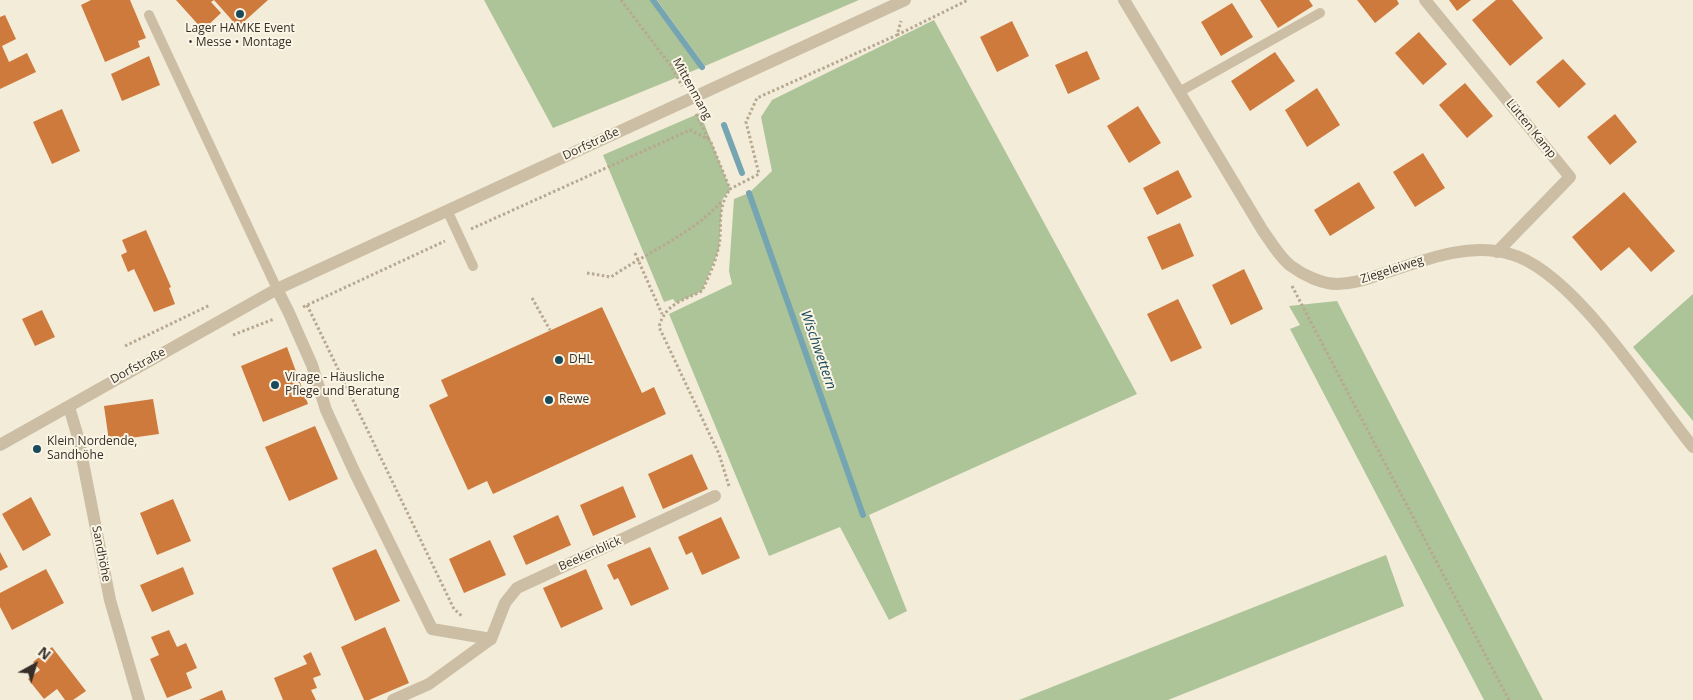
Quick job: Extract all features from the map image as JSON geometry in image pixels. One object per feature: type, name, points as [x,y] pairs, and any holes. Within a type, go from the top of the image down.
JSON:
[{"type":"street","name":"Dorfstraße","points":[[0,445],[277,289],[904,0]]},
{"type":"street","name":"Ziegeleiweg","points":[[1124,0],[1263,231],[1290,266],[1315,279],[1335,284],[1356,282],[1439,255],[1479,250],[1511,254],[1537,265],[1569,291],[1622,355],[1693,447]]},
{"type":"street","name":"Lütten Kamp","points":[[1425,0],[1570,177],[1497,252]]},
{"type":"street","points":[[277,289],[290,312],[312,365],[326,410],[432,629],[490,639]]},
{"type":"street","name":"Sandhöhe","points":[[69,406],[78,436],[110,600],[139,700]]},
{"type":"street","name":"Beekenblick","points":[[490,639],[505,603],[517,588],[715,496]]},
{"type":"street","points":[[393,700],[430,684],[490,639]]},
{"type":"lane","points":[[1179,92],[1320,12]]},
{"type":"lane","points":[[149,15],[277,289]]},
{"type":"lane","points":[[447,210],[473,266]]},
{"type":"path","name":"Mittenmang","points":[[621,0],[671,66],[710,140],[730,189]]},
{"type":"path","points":[[897,36],[905,10],[904,0]]},
{"type":"path","points":[[587,273],[611,277],[670,242],[712,212],[730,189],[759,174],[746,122],[757,98],[897,36],[968,0]]},
{"type":"path","points":[[206,328],[221,338],[290,312],[690,130],[710,140]]},
{"type":"path","points":[[662,314],[676,303],[702,291],[719,249],[719,216],[722,200]]},
{"type":"path","points":[[635,253],[662,314],[659,327],[728,477],[730,490],[715,496]]},
{"type":"path","points":[[1291,284],[1508,700]]},
{"type":"path","points":[[532,298],[550,330]]},
{"type":"path","points":[[307,305],[454,609],[468,621]]},
{"type":"green space","points":[[484,0],[650,0],[700,68],[553,128]]},
{"type":"green space","points":[[657,0],[859,0],[705,66]]},
{"type":"green space","points":[[934,20],[1137,394],[869,515],[907,611],[889,620],[840,527],[769,556],[669,314],[732,284],[729,271],[734,199],[749,193],[772,171],[761,117],[772,100]]},
{"type":"green space","points":[[700,113],[730,189],[722,200],[719,249],[702,291],[676,303],[673,299],[664,302],[603,155]]},
{"type":"green space","points":[[1693,294],[1693,421],[1633,347]]},
{"type":"green space","points":[[1337,301],[1543,700],[1484,700],[1290,329],[1300,325],[1289,306]]},
{"type":"green space","points":[[1386,555],[1404,606],[1168,700],[1019,700]]},
{"type":"building","points":[[91,0],[130,0],[146,38],[138,41],[140,47],[105,62],[81,5]]},
{"type":"building","name":"Lager HAMKE Event • Messe • Montage","points":[[176,0],[214,0],[211,2],[221,13],[203,30]]},
{"type":"building","name":"Lager HAMKE Event • Messe • Montage","points":[[214,0],[268,0],[238,27]]},
{"type":"building","points":[[1260,0],[1309,0],[1313,6],[1278,28]]},
{"type":"building","points":[[1357,0],[1397,0],[1399,4],[1375,23]]},
{"type":"building","points":[[1449,0],[1471,0],[1457,11]]},
{"type":"building","points":[[1496,0],[1512,0],[1543,38],[1510,66],[1472,20]]},
{"type":"building","points":[[1232,3],[1253,37],[1221,56],[1201,22]]},
{"type":"building","points":[[5,15],[16,39],[2,46],[9,62],[27,53],[36,72],[0,89],[0,17]]},
{"type":"building","points":[[1012,21],[1029,56],[997,72],[980,37]]},
{"type":"building","points":[[1419,32],[1447,64],[1423,85],[1395,53]]},
{"type":"building","points":[[1087,51],[1100,79],[1068,94],[1055,65]]},
{"type":"building","points":[[1275,52],[1295,81],[1250,111],[1231,81]]},
{"type":"building","points":[[149,56],[160,85],[122,101],[111,74]]},
{"type":"building","points":[[1563,59],[1586,84],[1559,108],[1536,82]]},
{"type":"building","points":[[1465,83],[1493,116],[1467,138],[1439,105]]},
{"type":"building","points":[[1317,88],[1340,125],[1307,147],[1285,110]]},
{"type":"building","points":[[1138,106],[1161,143],[1129,163],[1107,126]]},
{"type":"building","points":[[62,109],[80,151],[52,164],[33,122]]},
{"type":"building","points":[[1615,114],[1637,142],[1610,165],[1587,137]]},
{"type":"building","points":[[1423,153],[1445,188],[1415,207],[1393,172]]},
{"type":"building","points":[[1178,170],[1192,197],[1157,215],[1143,188]]},
{"type":"building","points":[[1359,182],[1375,208],[1330,236],[1314,210]]},
{"type":"building","points":[[1624,192],[1675,251],[1651,272],[1629,247],[1601,271],[1572,237]]},
{"type":"building","points":[[1180,223],[1194,256],[1162,270],[1147,237]]},
{"type":"building","points":[[146,230],[171,287],[169,288],[175,304],[154,312],[134,269],[128,272],[121,255],[127,252],[122,240]]},
{"type":"building","points":[[1244,269],[1263,309],[1231,325],[1212,285]]},
{"type":"building","points":[[1178,299],[1202,348],[1171,362],[1147,314]]},
{"type":"building","name":"Rewe","points":[[602,307],[642,393],[654,387],[666,414],[493,494],[487,481],[468,490],[429,405],[448,396],[441,380]]},
{"type":"building","points":[[42,310],[55,337],[35,346],[22,319]]},
{"type":"building","name":"Virage - Häusliche Pflege und Beratung","points":[[287,347],[308,404],[263,422],[241,366]]},
{"type":"building","points":[[153,399],[159,434],[109,441],[104,406]]},
{"type":"building","points":[[315,426],[338,479],[289,501],[265,447]]},
{"type":"building","points":[[692,454],[708,489],[663,509],[648,474]]},
{"type":"building","points":[[623,486],[636,517],[593,536],[580,505]]},
{"type":"building","points":[[31,497],[51,535],[23,551],[2,514]]},
{"type":"building","points":[[173,499],[191,541],[157,555],[140,513]]},
{"type":"building","points":[[558,515],[571,545],[526,565],[513,536]]},
{"type":"building","points":[[721,517],[740,558],[702,575],[692,552],[686,555],[678,537]]},
{"type":"building","points":[[490,540],[506,575],[464,593],[449,559]]},
{"type":"building","points":[[650,547],[669,589],[631,606],[618,578],[614,580],[607,565]]},
{"type":"building","points":[[376,549],[400,601],[355,621],[332,568]]},
{"type":"building","points":[[0,552],[8,567],[0,571]]},
{"type":"building","points":[[183,567],[194,594],[152,612],[140,585]]},
{"type":"building","points":[[46,569],[64,603],[12,630],[0,607],[0,593]]},
{"type":"building","points":[[586,569],[603,609],[561,628],[543,588]]},
{"type":"building","points":[[385,627],[409,683],[369,700],[364,700],[341,647]]},
{"type":"building","points":[[169,630],[177,647],[186,643],[197,668],[186,673],[192,688],[167,698],[150,659],[159,655],[151,637]]},
{"type":"building","points":[[52,647],[86,691],[73,700],[65,700],[57,689],[44,699],[28,679],[40,670],[33,662]]},
{"type":"building","points":[[311,652],[321,675],[313,678],[317,688],[311,690],[316,700],[283,700],[274,678],[307,664],[303,656]]},
{"type":"building","points":[[222,690],[226,700],[199,700]]},
{"type":"waterway","name":"Wischwettern","points":[[653,0],[702,67]]},
{"type":"waterway","name":"Wischwettern","points":[[724,125],[742,173]]},
{"type":"waterway","name":"Wischwettern","points":[[749,193],[863,515]]},
{"type":"place","name":"Lager HAMKE Event • Messe • Montage","points":[[240,14]]},
{"type":"place","name":"DHL","points":[[559,360]]},
{"type":"place","name":"Virage - Häusliche Pflege und Beratung","points":[[275,385]]},
{"type":"place","name":"Rewe","points":[[549,400]]},
{"type":"place","name":"Klein Nordende, Sandhöhe","points":[[37,449]]}]
